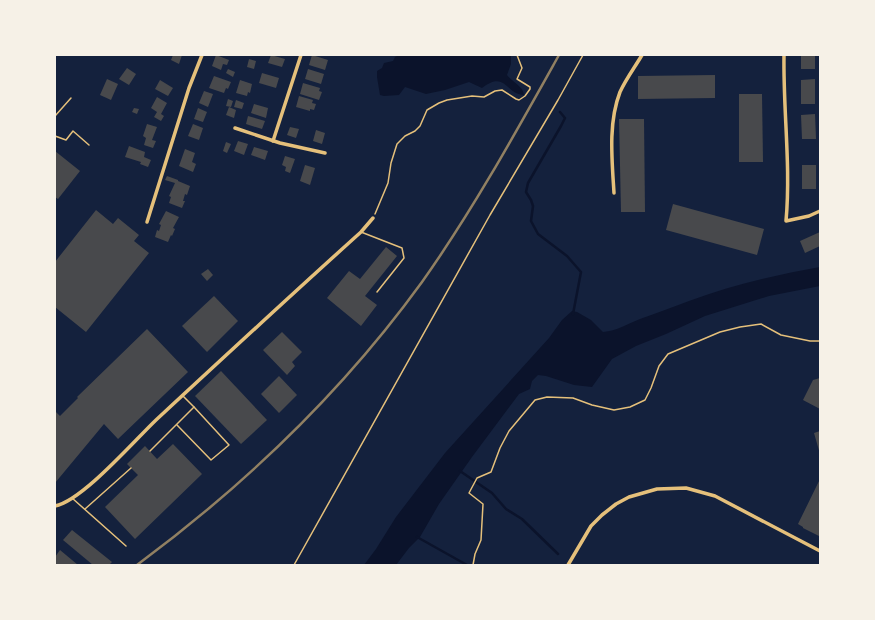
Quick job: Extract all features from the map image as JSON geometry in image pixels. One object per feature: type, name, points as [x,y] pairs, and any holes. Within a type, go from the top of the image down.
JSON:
[{"type":"street","points":[[147,222],[189,88],[202,55]]},
{"type":"street","points":[[274,141],[301,55]]},
{"type":"street","points":[[614,193],[612,132],[615,109],[621,92],[642,55]]},
{"type":"street","points":[[784,55],[789,192],[786,221],[809,216],[820,211]]},
{"type":"street","points":[[235,128],[274,141],[325,154]]},
{"type":"street","points":[[55,506],[60,505],[72,498],[101,475],[256,326],[361,232],[373,218]]},
{"type":"street","points":[[568,565],[591,526],[602,515],[616,504],[629,497],[657,489],[686,488],[715,496],[820,550]]},
{"type":"lane","points":[[55,116],[71,98]]},
{"type":"lane","points":[[55,136],[66,140],[74,131],[89,145]]},
{"type":"lane","points":[[361,232],[402,248],[404,258],[377,292]]},
{"type":"lane","points":[[177,424],[211,460],[228,445],[183,395]]},
{"type":"lane","points":[[150,451],[194,407]]},
{"type":"lane","points":[[85,509],[131,468]]},
{"type":"lane","points":[[72,498],[126,546]]},
{"type":"path","points":[[373,218],[388,183],[391,164],[399,140],[415,131],[420,126],[427,110],[430,107],[447,100],[472,96],[484,97],[496,91],[502,90],[516,100],[519,100],[525,96],[530,87],[517,79],[522,68],[517,55]]},
{"type":"path","points":[[294,565],[490,215],[583,55]]},
{"type":"path","points":[[473,565],[475,554],[481,540],[483,504],[468,493],[477,478],[491,472],[500,448],[510,431],[535,400],[547,397],[573,398],[592,405],[614,410],[630,407],[645,400],[651,388],[658,366],[668,354],[720,332],[740,327],[761,324],[781,335],[810,341],[820,341]]},
{"type":"water","points":[[399,55],[511,55],[511,64],[507,75],[522,89],[524,95],[518,94],[505,84],[496,81],[482,88],[469,82],[445,90],[426,94],[405,87],[399,95],[380,95],[377,71],[382,68],[384,63],[393,61],[395,57]]},
{"type":"water","points":[[820,267],[820,286],[769,296],[705,316],[636,346],[612,359],[592,387],[574,385],[538,375],[532,381],[530,389],[519,394],[439,504],[420,537],[396,565],[364,565],[396,517],[445,453],[549,338],[562,320],[572,311],[577,312],[591,320],[603,332],[617,329],[640,319],[721,290],[771,277]]},
{"type":"building","points":[[173,55],[182,55],[179,64],[171,60]]},
{"type":"building","points":[[216,55],[229,60],[227,65],[223,64],[221,70],[212,66]]},
{"type":"building","points":[[271,55],[285,59],[282,67],[268,63]]},
{"type":"building","points":[[312,55],[328,60],[325,70],[309,65]]},
{"type":"building","points":[[801,55],[815,55],[815,69],[801,69]]},
{"type":"building","points":[[249,59],[256,61],[254,69],[247,67]]},
{"type":"building","points":[[127,68],[136,74],[129,85],[119,79]]},
{"type":"building","points":[[228,69],[235,72],[233,77],[226,73]]},
{"type":"building","points":[[308,69],[324,74],[321,84],[305,79]]},
{"type":"building","points":[[262,73],[279,78],[276,88],[259,83]]},
{"type":"building","points":[[715,75],[715,98],[638,99],[638,76]]},
{"type":"building","points":[[214,76],[231,82],[228,89],[226,88],[224,93],[209,88]]},
{"type":"building","points":[[107,79],[118,84],[111,100],[100,95]]},
{"type":"building","points":[[815,79],[815,104],[801,104],[801,80]]},
{"type":"building","points":[[160,80],[173,88],[168,96],[155,89]]},
{"type":"building","points":[[240,80],[252,84],[250,93],[248,92],[247,96],[236,93]]},
{"type":"building","points":[[303,83],[320,88],[319,91],[322,92],[319,100],[300,94]]},
{"type":"building","points":[[204,91],[213,94],[208,107],[199,103]]},
{"type":"building","points":[[739,94],[762,94],[763,162],[739,162]]},
{"type":"building","points":[[299,96],[313,100],[312,103],[316,104],[314,110],[310,109],[310,111],[296,107]]},
{"type":"building","points":[[157,97],[167,103],[161,114],[164,116],[161,121],[154,117],[157,112],[151,108]]},
{"type":"building","points":[[228,99],[233,101],[231,107],[226,106]]},
{"type":"building","points":[[236,100],[244,103],[242,109],[234,107]]},
{"type":"building","points":[[254,104],[268,108],[266,118],[251,113]]},
{"type":"building","points":[[229,107],[236,110],[234,118],[226,115]]},
{"type":"building","points":[[134,108],[139,109],[137,114],[132,112]]},
{"type":"building","points":[[198,108],[207,112],[203,122],[194,119]]},
{"type":"building","points":[[815,114],[816,139],[802,139],[801,115]]},
{"type":"building","points":[[248,116],[265,121],[262,129],[246,124]]},
{"type":"building","points":[[619,119],[644,119],[645,212],[621,212]]},
{"type":"building","points":[[147,124],[157,127],[152,140],[156,141],[153,148],[144,145],[146,138],[143,136]]},
{"type":"building","points":[[193,124],[203,128],[199,140],[188,136]]},
{"type":"building","points":[[290,127],[299,129],[296,138],[287,135]]},
{"type":"building","points":[[316,130],[325,133],[322,144],[313,141]]},
{"type":"building","points":[[238,141],[248,144],[244,155],[234,151]]},
{"type":"building","points":[[226,142],[231,144],[227,153],[223,151]]},
{"type":"building","points":[[129,146],[145,152],[144,157],[151,160],[148,167],[140,164],[141,162],[125,157]]},
{"type":"building","points":[[254,147],[268,151],[265,160],[251,155]]},
{"type":"building","points":[[185,149],[195,153],[192,162],[196,164],[193,172],[179,166]]},
{"type":"building","points":[[55,151],[80,171],[58,199],[55,197]]},
{"type":"building","points":[[285,156],[295,159],[290,173],[285,171],[286,167],[282,165]]},
{"type":"building","points":[[305,165],[315,168],[310,185],[300,181]]},
{"type":"building","points":[[802,165],[816,165],[816,189],[802,189]]},
{"type":"building","points":[[167,176],[190,186],[187,195],[185,194],[183,201],[185,201],[182,208],[169,203],[171,197],[169,196],[175,183],[165,180]]},
{"type":"building","points":[[673,204],[764,229],[757,255],[666,230]]},
{"type":"building","points":[[96,210],[113,224],[118,218],[139,235],[134,241],[149,253],[86,332],[55,307],[55,262]]},
{"type":"building","points":[[166,211],[179,217],[173,228],[175,229],[172,236],[171,235],[168,242],[155,237],[157,230],[159,231],[161,225],[159,224]]},
{"type":"building","points":[[820,232],[820,246],[805,253],[800,241]]},
{"type":"building","points":[[386,247],[397,256],[365,296],[377,305],[361,326],[327,298],[349,271],[360,279]]},
{"type":"building","points":[[208,269],[213,275],[207,281],[201,274]]},
{"type":"building","points":[[214,296],[238,321],[207,352],[182,326]]},
{"type":"building","points":[[147,329],[188,372],[118,439],[104,424],[55,483],[55,411],[60,416],[78,398],[77,397]]},
{"type":"building","points":[[282,332],[302,352],[292,362],[295,366],[287,375],[263,350]]},
{"type":"building","points":[[221,371],[267,420],[241,444],[195,396]]},
{"type":"building","points":[[279,376],[297,395],[279,413],[261,394]]},
{"type":"building","points":[[820,378],[820,409],[803,400],[813,380]]},
{"type":"building","points":[[820,431],[820,454],[814,433]]},
{"type":"building","points":[[173,444],[202,474],[135,539],[105,507],[138,475],[127,464],[145,446],[157,459]]},
{"type":"building","points":[[820,479],[820,533],[819,536],[798,524]]},
{"type":"building","points":[[72,530],[112,562],[109,565],[93,565],[63,540]]},
{"type":"building","points":[[60,550],[78,565],[55,564],[55,557]]},
{"type":"waterway","points":[[560,112],[565,118],[528,183],[526,192],[533,206],[531,221],[538,234],[567,256],[581,272],[573,314]]},
{"type":"waterway","points":[[460,471],[492,493],[506,509],[522,519],[558,554]]},
{"type":"waterway","points":[[417,537],[467,565]]},
{"type":"railway","points":[[137,565],[177,534],[254,469],[326,398],[392,322],[422,282],[459,227],[494,170],[559,55]]}]
